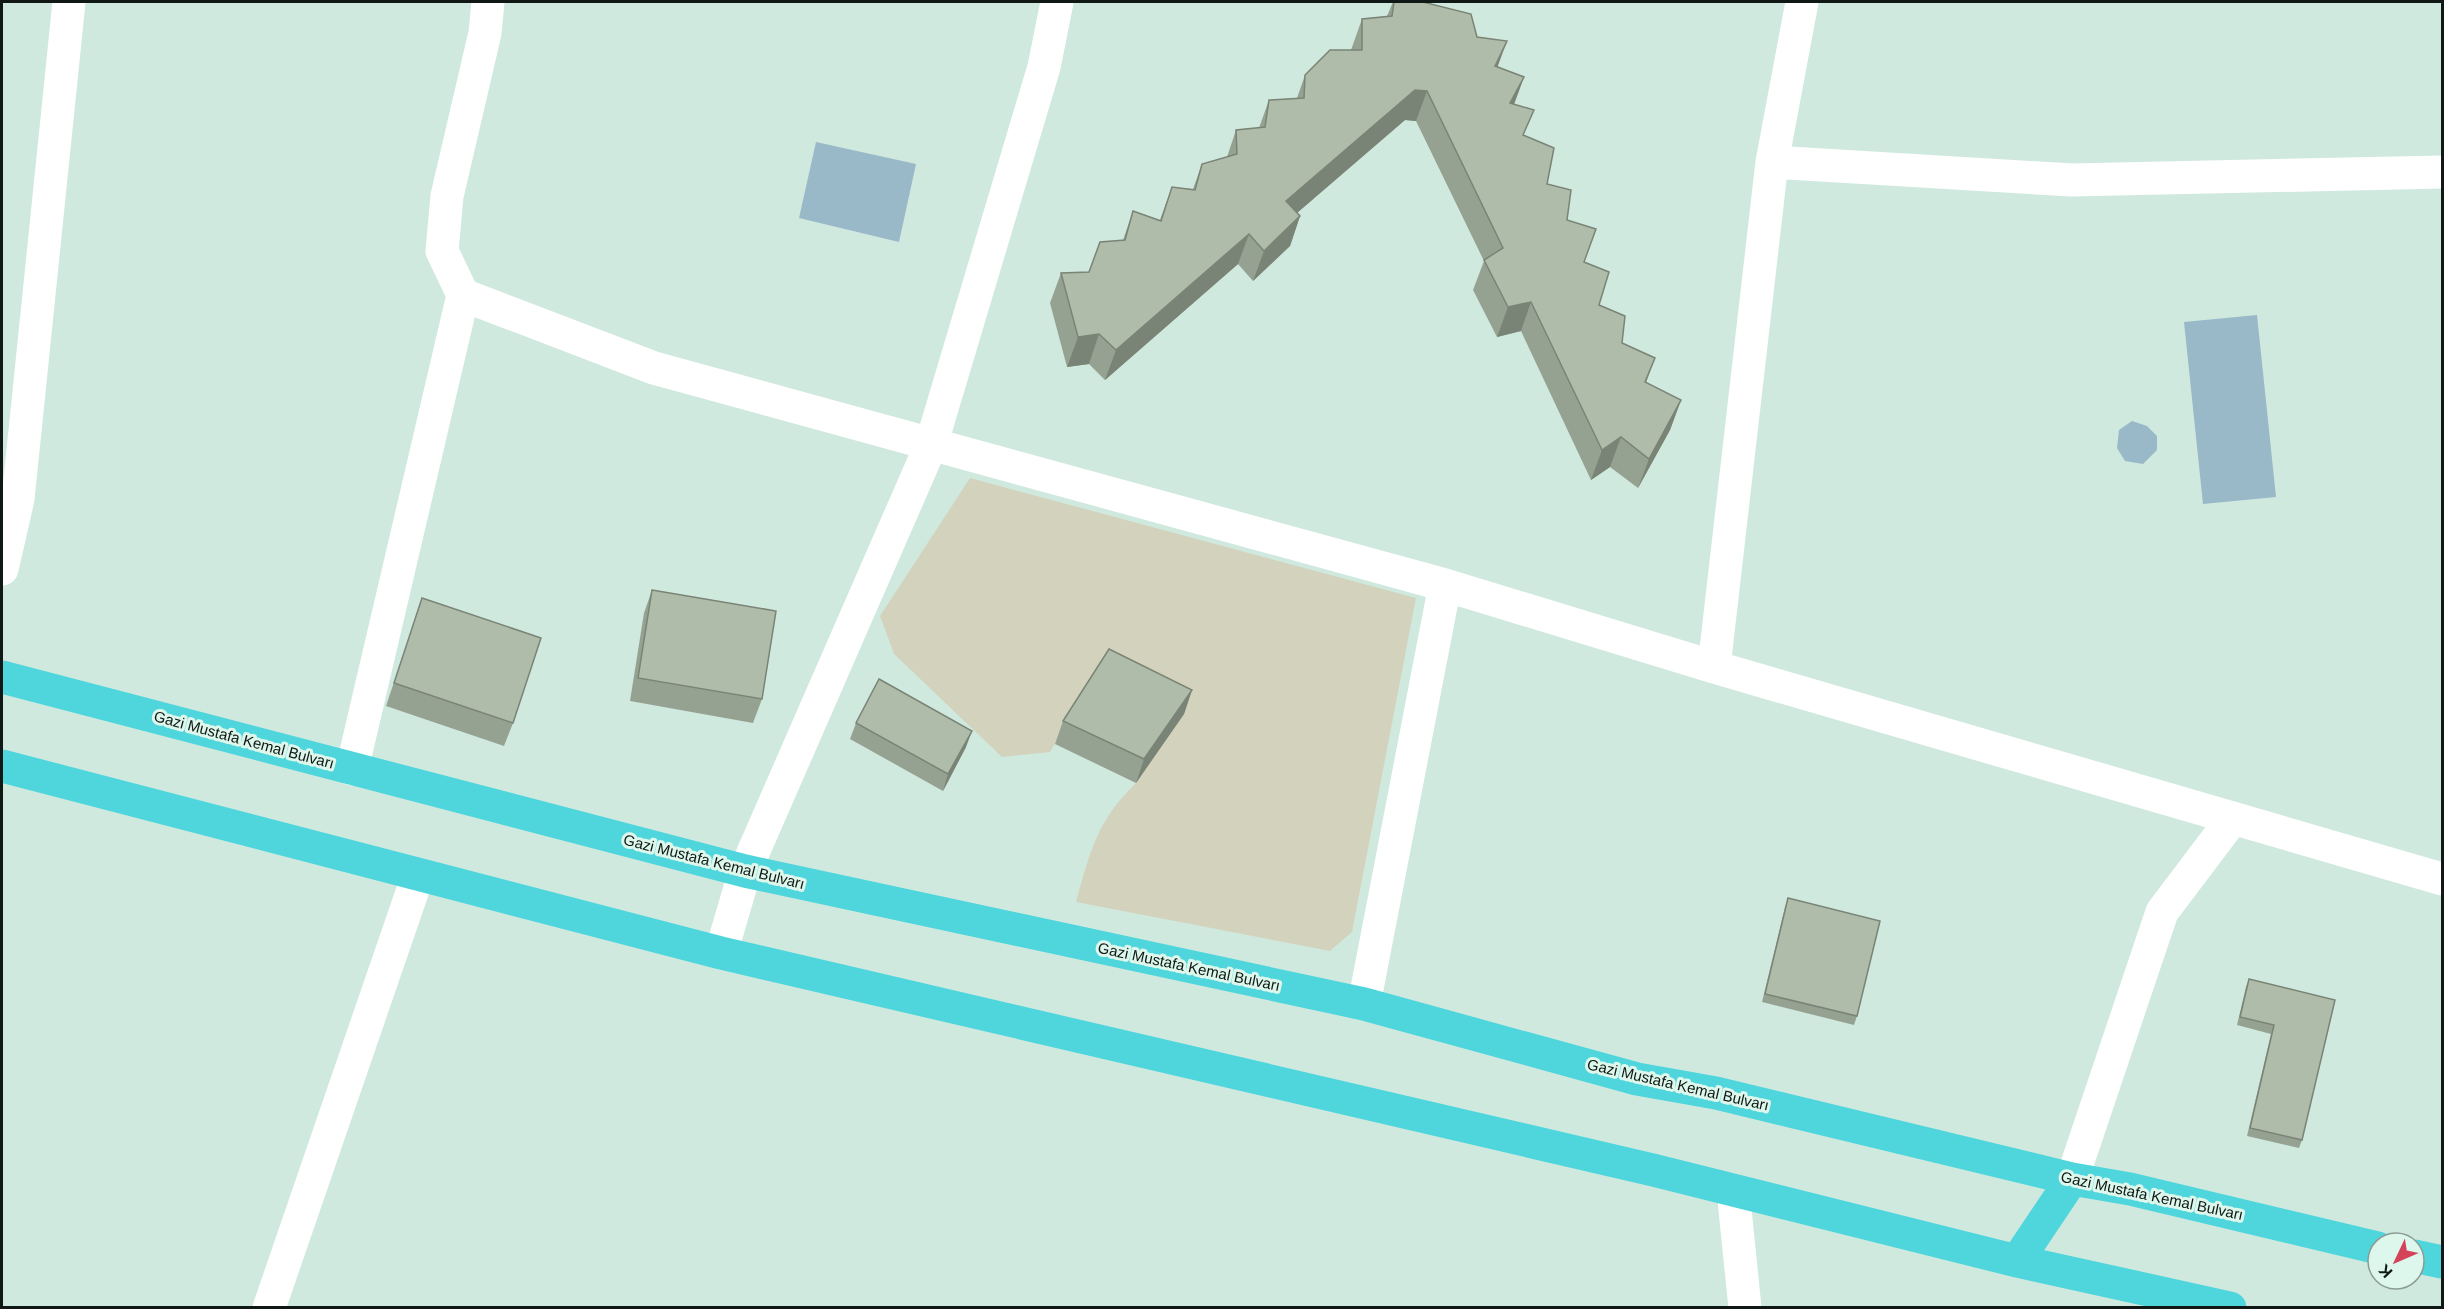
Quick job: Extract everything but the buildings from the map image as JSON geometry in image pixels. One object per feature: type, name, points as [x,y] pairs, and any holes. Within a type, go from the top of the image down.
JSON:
[{"type":"highway","name":"Gazi Mustafa Kemal Bulvarı","points":[[2,676],[745,871],[1364,1004],[1637,1078],[1727,1095],[2072,1179],[2130,1189],[2366,1245]]},
{"type":"highway","points":[[2,766],[721,953],[1733,1190],[2017,1261],[2230,1308]]},
{"type":"highway","points":[[2017,1261],[2072,1179]]},
{"type":"highway","points":[[2426,1259],[2442,1262]]},
{"type":"street","points":[[2,569],[18,499],[69,2]]},
{"type":"street","points":[[352,769],[464,295],[442,251],[447,196],[485,33],[488,2]]},
{"type":"street","points":[[721,953],[745,871],[931,445],[1044,67],[1057,2]]},
{"type":"street","points":[[1714,668],[1772,162],[1802,2]]},
{"type":"street","points":[[1772,162],[2072,180],[2442,172]]},
{"type":"street","points":[[464,295],[654,368],[1446,585],[1714,668],[2442,879]]},
{"type":"street","points":[[1364,1004],[1446,585]]},
{"type":"street","points":[[2072,1179],[2162,912],[2233,818]]},
{"type":"street","points":[[269,1308],[418,875]]},
{"type":"street","points":[[1733,1190],[1745,1308]]},
{"type":"green space","points":[[970,478],[1416,598],[1352,932],[1330,951],[1076,902],[1091,852],[1104,824],[1112,810],[1136,783],[1077,707],[1050,752],[1002,757],[894,654],[880,616]]},
{"type":"water","points":[[816,142],[916,164],[899,242],[799,218]]},
{"type":"water","points":[[2257,315],[2276,497],[2203,504],[2184,322]]},
{"type":"water","points":[[2132,421],[2147,426],[2157,436],[2157,450],[2143,464],[2125,461],[2117,448],[2119,430]]}]
